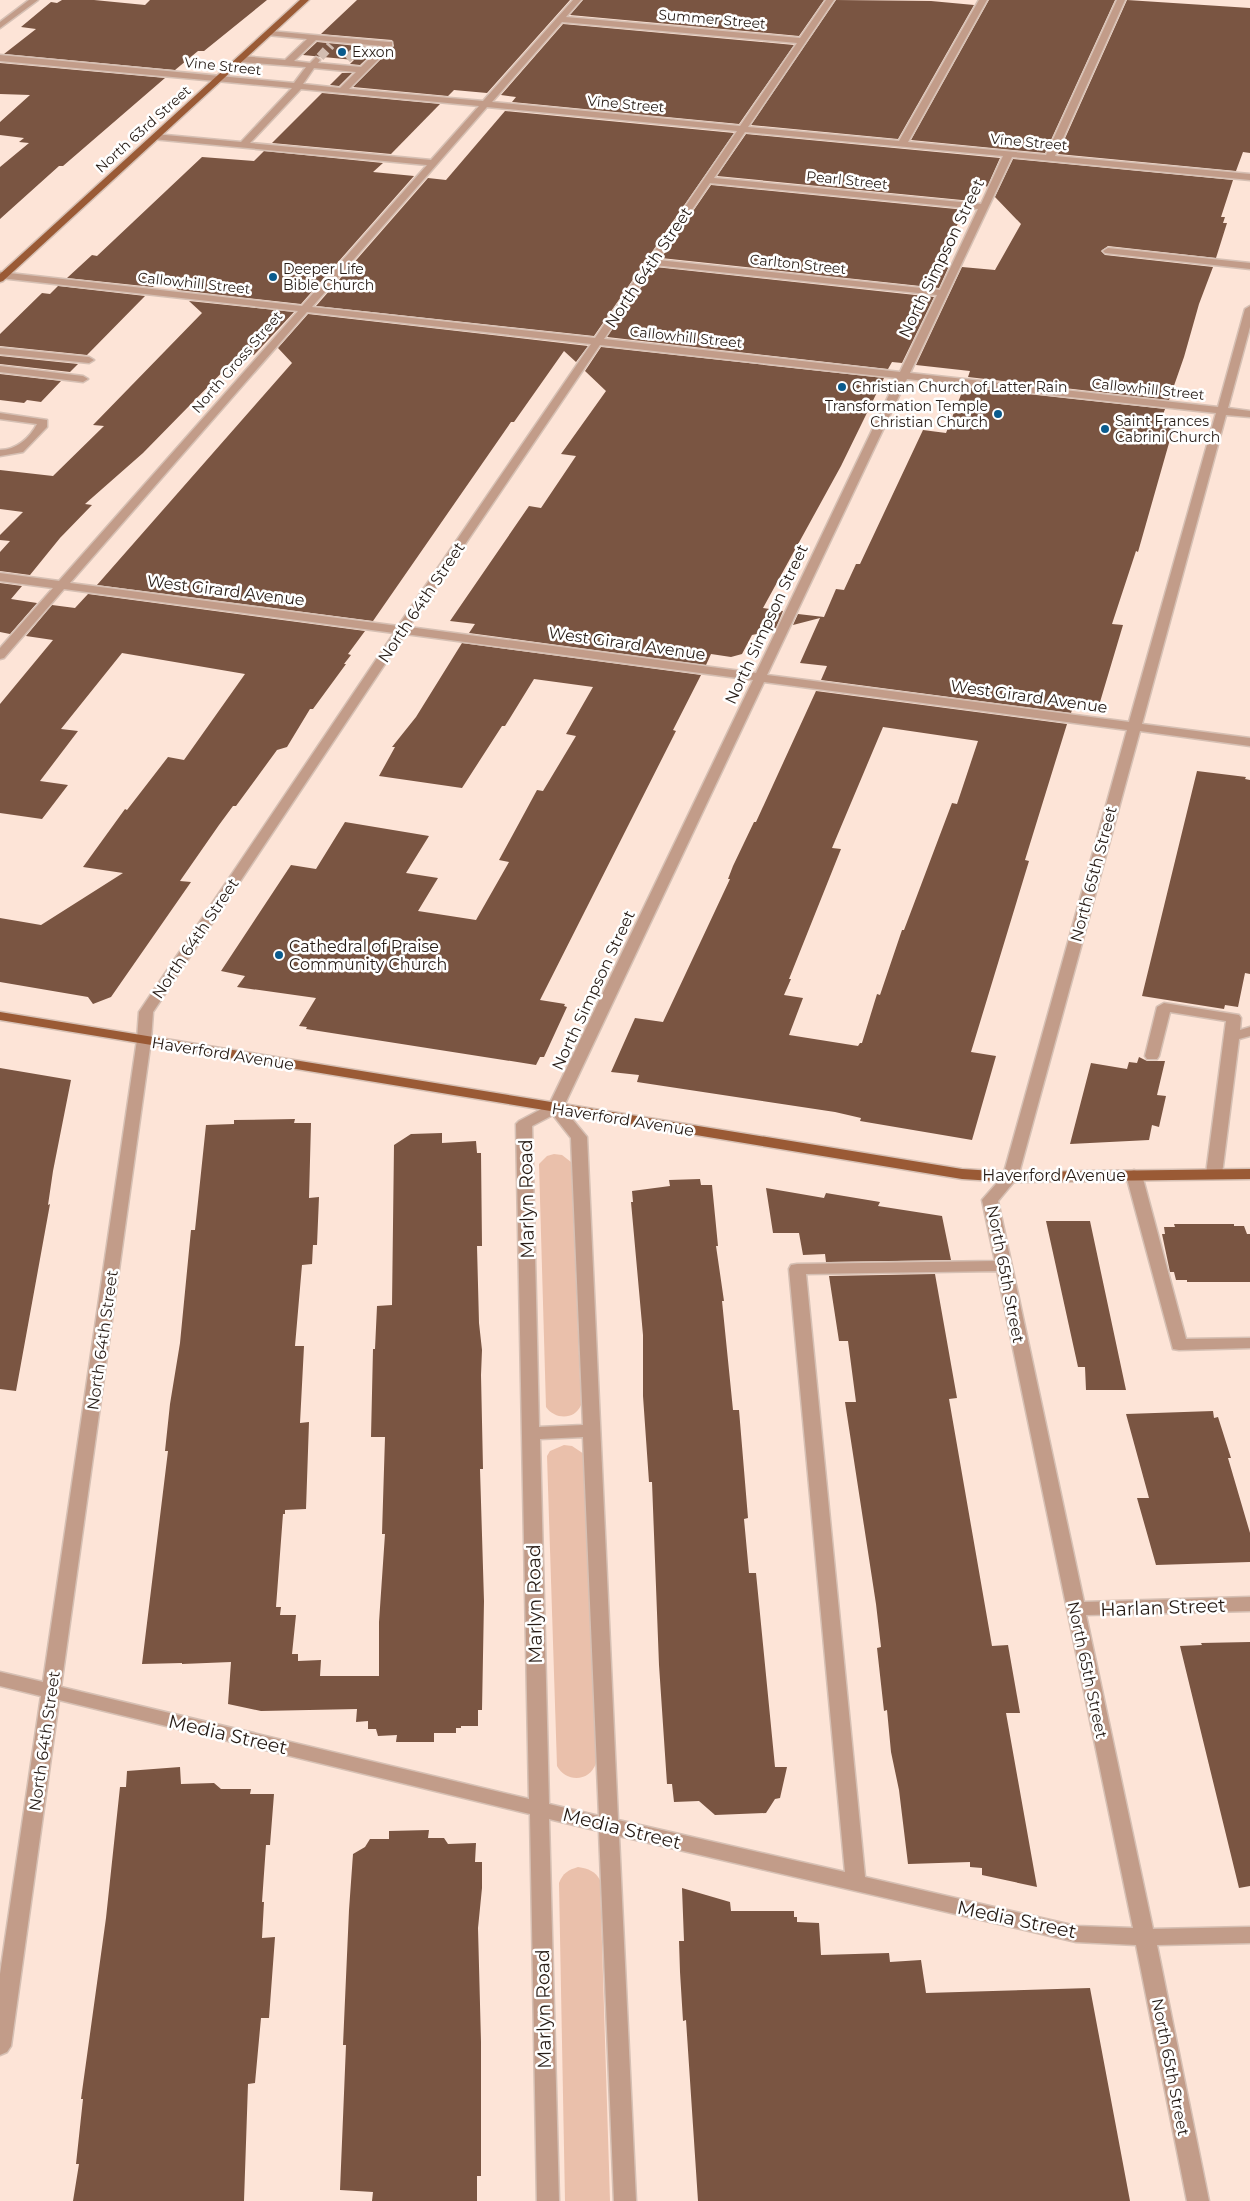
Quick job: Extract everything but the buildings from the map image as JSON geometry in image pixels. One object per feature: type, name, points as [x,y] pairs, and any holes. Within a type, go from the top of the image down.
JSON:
[{"type":"main road","name":"North 63rd Street","points":[[1,276],[306,0]]},
{"type":"main road","name":"Haverford Avenue","points":[[0,1016],[962,1174],[1010,1178],[1250,1174]]},
{"type":"street","points":[[0,26],[34,0]]},
{"type":"street","name":"North Gross Street","points":[[0,655],[577,0]]},
{"type":"street","name":"North 64th Street","points":[[0,2046],[52,1692],[144,1040],[146,1012],[402,629],[830,0]]},
{"type":"street","points":[[902,144],[983,0]]},
{"type":"street","points":[[1050,158],[1121,0]]},
{"type":"street","name":"Summer Street","points":[[559,19],[802,41]]},
{"type":"street","points":[[270,33],[314,37],[334,42],[362,45],[389,44],[342,91]]},
{"type":"street","points":[[287,63],[314,37]]},
{"type":"street","points":[[242,146],[298,87],[311,65],[320,57]]},
{"type":"street","name":"Vine Street","points":[[0,58],[1250,177]]},
{"type":"street","points":[[241,59],[363,70]]},
{"type":"street","points":[[339,68],[347,59]]},
{"type":"street","points":[[155,137],[432,163]]},
{"type":"street","name":"North Simpson Street","points":[[555,1108],[1009,154]]},
{"type":"street","name":"Pearl Street","points":[[707,180],[984,207]]},
{"type":"street","points":[[1108,251],[1250,266]]},
{"type":"street","name":"Carlton Street","points":[[652,262],[943,292]]},
{"type":"street","name":"Callowhill Street","points":[[1,276],[1250,414]]},
{"type":"street","name":"North 65th Street","points":[[1198,2201],[1145,1937],[990,1200],[1010,1178],[1250,309]]},
{"type":"street","points":[[0,350],[89,360]]},
{"type":"street","points":[[0,369],[83,378]]},
{"type":"street","points":[[0,416],[43,422],[42,427],[23,448],[15,452],[0,453]]},
{"type":"street","name":"West Girard Avenue","points":[[0,577],[1250,742]]},
{"type":"street","points":[[1152,1056],[1164,1007],[1234,1018],[1214,1174]]},
{"type":"street","points":[[1231,1037],[1250,1032]]},
{"type":"street","points":[[555,1108],[579,1137],[625,2201]]},
{"type":"street","name":"Marlyn Road","points":[[548,2201],[524,1124],[555,1108]]},
{"type":"street","points":[[1134,1175],[1179,1346],[1250,1343]]},
{"type":"street","points":[[856,1883],[797,1269],[1004,1266]]},
{"type":"street","points":[[530,1433],[592,1431]]},
{"type":"street","name":"Harlan Street","points":[[1075,1609],[1250,1604]]},
{"type":"street","name":"Media Street","points":[[0,1679],[610,1826],[1076,1934],[1145,1937],[1250,1935]]},
{"type":"shaded area","points":[[554,1154],[562,1155],[571,1162],[581,1405],[570,1416],[559,1416],[546,1407],[539,1164],[547,1156]]},
{"type":"shaded area","points":[[564,1445],[572,1446],[584,1454],[596,1763],[589,1774],[578,1778],[566,1775],[557,1766],[547,1456],[550,1451]]},
{"type":"shaded area","points":[[578,1867],[591,1871],[600,1880],[610,2201],[565,2201],[559,1883],[566,1872]]},
{"type":"tunnel","points":[[320,57],[331,45]]},
{"type":"tunnel","points":[[347,59],[359,48]]},
{"type":"place","name":"Exxon","points":[[342,52]]},
{"type":"place","name":"Deeper Life Bible Church","points":[[273,277]]},
{"type":"place","name":"Christian Church of Latter Rain","points":[[842,387]]},
{"type":"place","name":"Transformation Temple Christian Church","points":[[998,414]]},
{"type":"place","name":"Saint Frances Cabrini Church","points":[[1105,429]]},
{"type":"place","name":"Cathedral of Praise Community Church","points":[[279,955]]}]
